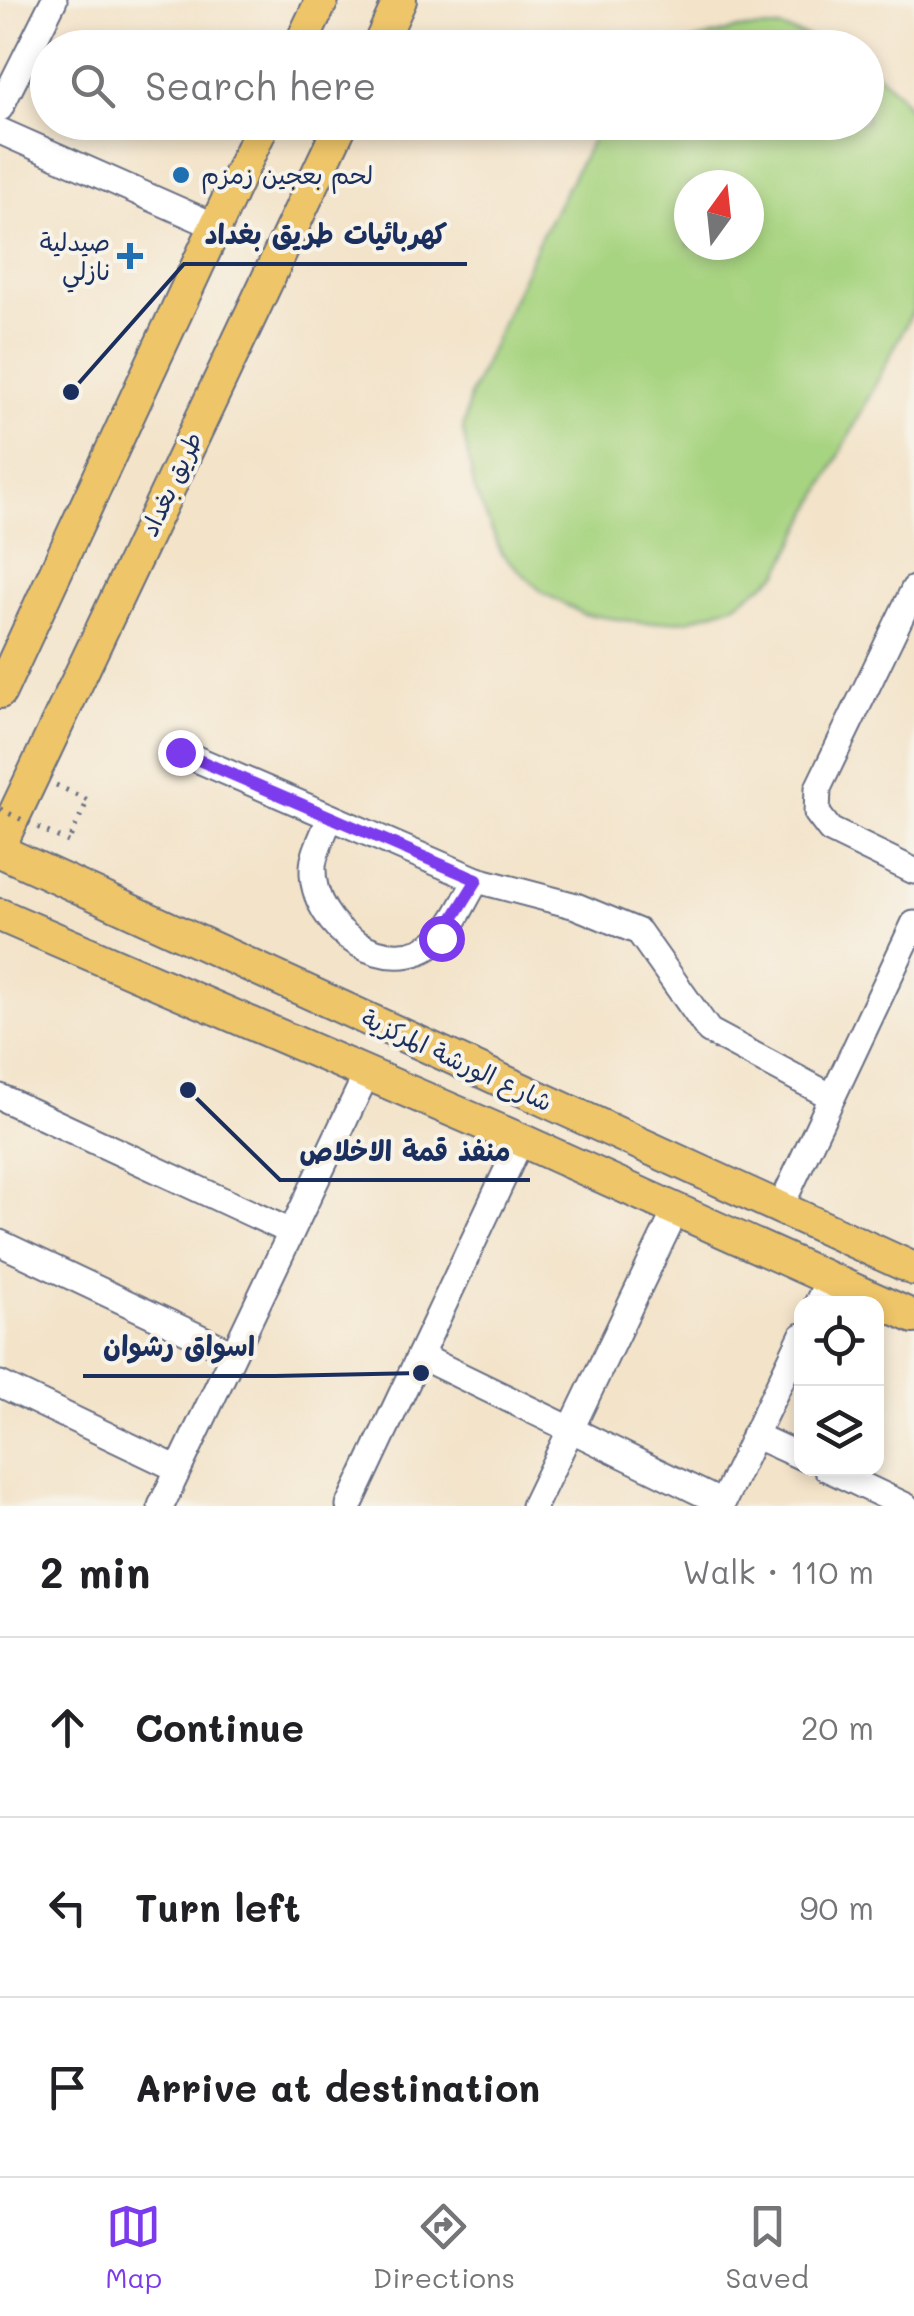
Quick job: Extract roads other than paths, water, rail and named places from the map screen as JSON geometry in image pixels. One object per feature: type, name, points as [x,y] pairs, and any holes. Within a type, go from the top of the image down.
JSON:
[{"type":"main road","points":[[308,30],[322,0]]},
{"type":"main road","points":[[386,30],[400,0]]},
{"type":"main road","points":[[0,692],[256,140]]},
{"type":"main road","name":"طريق بغداد","points":[[0,848],[334,140]]},
{"type":"main road","name":"شارع الورشة المركزية","points":[[0,848],[914,1268]]},
{"type":"main road","name":"شارع الورشة المركزية","points":[[0,915],[676,1210],[823,1291],[914,1317]]},
{"type":"street","points":[[39,30],[54,0]]},
{"type":"street","points":[[0,108],[30,48]]},
{"type":"street","points":[[0,131],[215,226]]},
{"type":"street","points":[[914,589],[818,788],[817,813],[830,830],[914,871]]},
{"type":"street","points":[[180,752],[477,880],[576,906],[639,932],[709,1031],[832,1098]]},
{"type":"street","points":[[330,817],[312,867],[320,905],[342,936],[378,953],[420,952],[441,938],[477,880]]},
{"type":"street","points":[[780,1208],[914,924]]},
{"type":"street","points":[[160,1506],[367,1073]]},
{"type":"street","points":[[0,1097],[291,1232]]},
{"type":"street","points":[[350,1506],[521,1140]]},
{"type":"street","points":[[534,1506],[676,1210]]},
{"type":"street","points":[[0,1243],[234,1353]]},
{"type":"street","points":[[420,1356],[721,1505],[794,1352]]},
{"type":"street","points":[[0,1384],[178,1469]]},
{"type":"street","points":[[754,1435],[794,1453]]},
{"type":"street","points":[[843,1476],[906,1506]]},
{"type":"place","name":"لحم بعجين زمزم","points":[[181,175]]},
{"type":"place","name":"صيدلية نازلي","points":[[130,256]]},
{"type":"place","name":"كهربائيات طريق بغداد","points":[[71,392]]},
{"type":"place","name":"منفذ قمة الاخلاص","points":[[188,1090]]},
{"type":"place","name":"اسواق رشوان","points":[[421,1373]]}]
